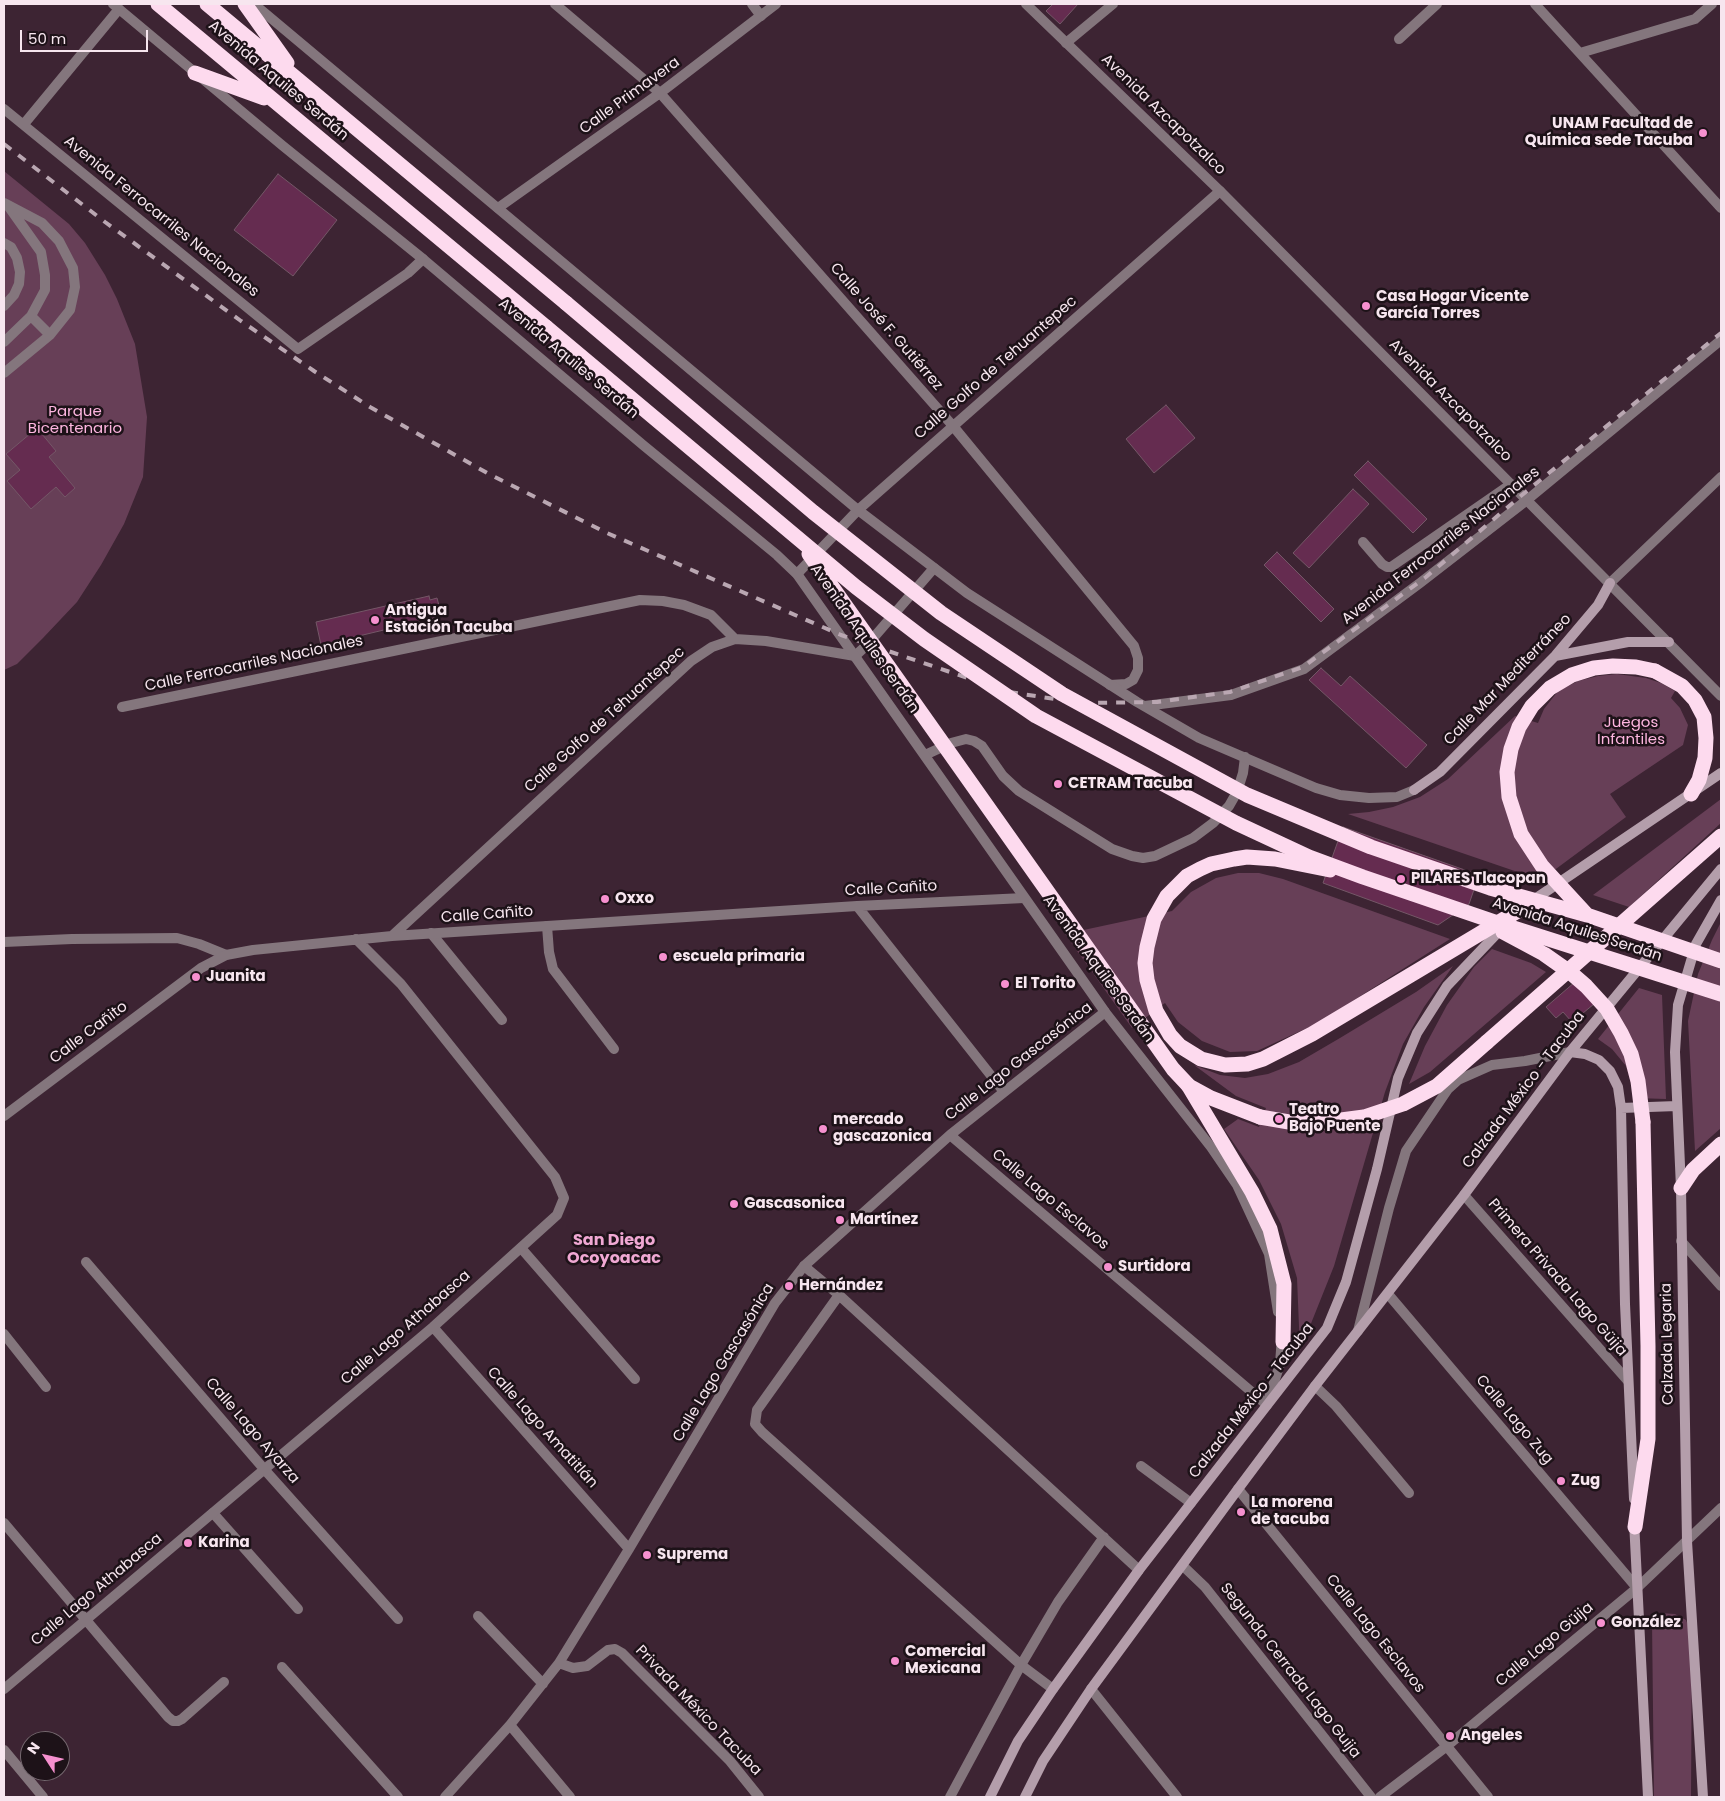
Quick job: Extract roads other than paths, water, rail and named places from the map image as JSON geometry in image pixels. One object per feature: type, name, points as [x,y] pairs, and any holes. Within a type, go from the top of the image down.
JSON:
[{"type":"highway","name":"Avenida Aquiles Serdán","points":[[158,4],[795,534],[856,587],[924,639],[1036,716],[1236,823],[1309,857],[1469,913],[1721,994]]},
{"type":"highway","name":"Avenida Aquiles Serdán","points":[[207,4],[813,512],[941,613],[1062,694],[1247,795],[1371,847],[1490,888],[1587,915],[1721,961]]},
{"type":"highway","points":[[245,4],[299,81]]},
{"type":"highway","points":[[195,73],[275,102]]},
{"type":"highway","points":[[795,534],[1188,1086],[1252,1192],[1270,1229],[1284,1284],[1283,1342]]},
{"type":"highway","points":[[1587,915],[1542,866],[1521,834],[1509,796],[1507,772],[1511,749],[1519,727],[1532,706],[1550,688],[1572,675],[1583,670],[1603,666],[1636,667],[1655,671],[1673,680],[1682,686],[1695,700],[1704,717],[1705,758],[1699,780],[1691,794]]},
{"type":"highway","points":[[1188,1086],[1211,1098],[1260,1117],[1289,1122],[1318,1123],[1364,1118],[1403,1104],[1436,1086],[1721,836]]},
{"type":"highway","points":[[1363,877],[1262,857],[1234,859],[1211,864],[1187,876],[1167,896],[1154,919],[1146,947],[1146,980],[1156,1011],[1170,1035],[1180,1046],[1201,1059],[1225,1065],[1247,1064],[1293,1044],[1336,1020],[1521,909]]},
{"type":"highway","points":[[1469,913],[1544,954],[1586,986],[1607,1009],[1627,1044],[1638,1081],[1643,1122],[1648,1439],[1635,1527]]},
{"type":"highway","points":[[1681,1188],[1693,1170],[1721,1144]]},
{"type":"main road","name":"Calle Mar Mediterráneo","points":[[1414,790],[1440,772],[1555,656],[1598,605],[1610,583]]},
{"type":"main road","points":[[1555,656],[1628,642],[1669,642]]},
{"type":"main road","name":"Calzada México - Tacuba","points":[[990,1797],[1018,1741],[1053,1689],[1140,1570],[1327,1328],[1346,1282],[1377,1169],[1398,1078],[1417,1033],[1447,986],[1521,909],[1721,773]]},
{"type":"main road","name":"Calzada México - Tacuba","points":[[1025,1797],[1043,1761],[1091,1689],[1315,1386],[1464,1195],[1570,1052],[1721,868]]},
{"type":"main road","name":"Calzada Legaria","points":[[1703,1797],[1687,1541],[1681,1188],[1675,1052],[1678,1005],[1696,944],[1721,900]]},
{"type":"main road","points":[[1570,1052],[1585,1054],[1599,1060],[1610,1071],[1618,1087],[1622,1108],[1628,1381],[1648,1797]]},
{"type":"main road","points":[[1622,1108],[1678,1106]]},
{"type":"street","points":[[254,4],[858,510],[967,593],[1110,685],[1200,738],[1316,788],[1340,795],[1370,798],[1397,797],[1414,790]]},
{"type":"street","name":"Calle José F. Gutiérrez","points":[[555,4],[660,93],[952,426],[1134,646],[1138,658],[1138,670],[1133,680],[1126,684],[1110,685]]},
{"type":"street","points":[[752,4],[761,16]]},
{"type":"street","name":"Calle Primavera","points":[[498,208],[660,93],[776,4]]},
{"type":"street","name":"Avenida Azcapotzalco","points":[[1026,4],[1220,191],[1721,696]]},
{"type":"street","points":[[1066,43],[1113,4]]},
{"type":"street","points":[[1399,39],[1437,4]]},
{"type":"street","points":[[1535,4],[1721,208]]},
{"type":"street","points":[[1580,53],[1695,19],[1712,4]]},
{"type":"street","points":[[24,124],[116,6]]},
{"type":"street","name":"Avenida Aquiles Serdán","points":[[116,6],[423,259],[643,445],[777,555],[797,574],[1105,1012],[1211,1147],[1237,1185],[1269,1254],[1283,1342],[1280,1364],[1267,1405]]},
{"type":"street","name":"Avenida Ferrocarriles Nacionales","points":[[4,108],[298,349],[408,273],[423,259]]},
{"type":"street","name":"Calle Golfo de Tehuantepec","points":[[797,574],[858,510],[1220,191]]},
{"type":"street","points":[[4,342],[32,316],[45,290],[45,275],[41,252],[6,204]]},
{"type":"street","points":[[4,373],[50,335],[70,310],[75,287],[73,268],[59,241],[42,223],[6,204]]},
{"type":"street","points":[[4,243],[11,248],[17,258],[20,272],[19,284],[14,295],[4,306]]},
{"type":"street","points":[[32,316],[50,335]]},
{"type":"street","name":"Avenida Ferrocarriles Nacionales","points":[[1145,706],[1231,695],[1304,668],[1420,583],[1527,500],[1721,340]]},
{"type":"street","name":"Calle Mar Mediterráneo","points":[[1610,583],[1721,477]]},
{"type":"street","points":[[1362,542],[1382,564],[1391,567],[1511,484]]},
{"type":"street","points":[[855,656],[868,644],[934,568]]},
{"type":"street","name":"Calle Ferrocarriles Nacionales","points":[[122,707],[640,600],[663,601],[684,605],[711,615],[735,640]]},
{"type":"street","name":"Calle Golfo de Tehuantepec","points":[[392,936],[691,661],[712,647],[735,640],[766,641],[855,656]]},
{"type":"street","points":[[924,755],[951,743],[966,739],[974,741],[982,746],[1003,776],[1019,790],[1112,849],[1143,858],[1155,856],[1193,838],[1213,824],[1229,806],[1237,792],[1243,774],[1245,757]]},
{"type":"street","name":"Calle Cañito","points":[[4,1116],[201,968],[226,955],[253,950],[431,933],[857,906],[1024,898]]},
{"type":"street","points":[[857,906],[1004,1092]]},
{"type":"street","points":[[547,926],[549,952],[553,969],[614,1049]]},
{"type":"street","points":[[431,933],[502,1020]]},
{"type":"street","points":[[4,942],[177,938],[199,944],[226,955]]},
{"type":"street","name":"Calle Lago Athabasca","points":[[4,1688],[433,1327],[557,1215],[564,1198],[555,1176],[401,984],[356,940]]},
{"type":"street","name":"Calle Lago Gascasónica","points":[[444,1797],[510,1726],[559,1663],[775,1303],[804,1266],[950,1135],[1105,1012]]},
{"type":"street","points":[[1358,1331],[1389,1208],[1406,1151],[1448,1089],[1458,1080],[1492,1065],[1570,1052]]},
{"type":"street","name":"Calle Lago Esclavos","points":[[950,1135],[1267,1405]]},
{"type":"street","name":"Primera Privada Lago Güija","points":[[1464,1195],[1628,1381]]},
{"type":"street","points":[[1681,1241],[1721,1286]]},
{"type":"street","points":[[521,1248],[635,1379]]},
{"type":"street","name":"Calle Lago Ayarza","points":[[86,1262],[264,1469],[398,1618]]},
{"type":"street","points":[[804,1266],[839,1295],[1140,1570]]},
{"type":"street","name":"Calle Lago Zug","points":[[1388,1294],[1637,1588]]},
{"type":"street","points":[[839,1295],[756,1410],[755,1424],[1021,1665],[1053,1689]]},
{"type":"street","name":"Calle Lago Amatitlán","points":[[433,1327],[629,1549]]},
{"type":"street","points":[[4,1334],[46,1387]]},
{"type":"street","points":[[1315,1386],[1336,1406],[1409,1493]]},
{"type":"street","points":[[1142,1466],[1191,1503]]},
{"type":"street","name":"Calle Lago Esclavos","points":[[1238,1489],[1488,1797]]},
{"type":"street","name":"Calle Lago Güija","points":[[1380,1797],[1447,1746],[1637,1588],[1721,1508]]},
{"type":"street","points":[[213,1512],[298,1609]]},
{"type":"street","points":[[4,1523],[173,1721],[182,1720],[224,1682]]},
{"type":"street","points":[[950,1797],[1021,1665],[1058,1602],[1104,1537]]},
{"type":"street","name":"Segunda Cerrada Lago Guija","points":[[1183,1566],[1205,1586],[1371,1797]]},
{"type":"street","points":[[478,1616],[543,1684]]},
{"type":"street","name":"Privada México Tacuba","points":[[559,1663],[573,1668],[587,1666],[608,1650],[615,1649],[622,1653],[730,1761],[759,1797]]},
{"type":"street","points":[[282,1667],[398,1797]]},
{"type":"street","points":[[1091,1689],[1177,1797]]},
{"type":"street","points":[[510,1726],[570,1797]]},
{"type":"street","points":[[4,1750],[43,1797]]},
{"type":"railway","points":[[4,144],[105,222],[241,321],[314,371],[370,407],[489,474],[607,533],[841,635],[1009,692],[1081,703],[1157,702],[1230,692],[1303,667],[1426,577],[1522,495],[1721,333]]},
{"type":"place","name":"UNAM Facultad de Química sede Tacuba","points":[[1703,133]]},
{"type":"place","name":"Casa Hogar Vicente García Torres","points":[[1366,306]]},
{"type":"place","name":"Antigua Estación Tacuba","points":[[375,620]]},
{"type":"place","name":"CETRAM Tacuba","points":[[1058,784]]},
{"type":"place","name":"PILARES Tlacopan","points":[[1401,879]]},
{"type":"place","name":"Oxxo","points":[[605,899]]},
{"type":"place","name":"escuela primaria","points":[[663,957]]},
{"type":"place","name":"Juanita","points":[[196,977]]},
{"type":"place","name":"El Torito","points":[[1005,984]]},
{"type":"place","name":"Teatro Bajo Puente","points":[[1279,1119]]},
{"type":"place","name":"mercado gascazonica","points":[[823,1129]]},
{"type":"place","name":"Gascasonica","points":[[734,1204]]},
{"type":"place","name":"Martínez","points":[[840,1220]]},
{"type":"place","name":"Surtidora","points":[[1108,1267]]},
{"type":"place","name":"Hernández","points":[[789,1286]]},
{"type":"place","name":"Zug","points":[[1561,1481]]},
{"type":"place","name":"La morena de tacuba","points":[[1241,1512]]},
{"type":"place","name":"Karina","points":[[188,1543]]},
{"type":"place","name":"Suprema","points":[[647,1555]]},
{"type":"place","name":"González","points":[[1601,1623]]},
{"type":"place","name":"Comercial Mexicana","points":[[895,1661]]},
{"type":"place","name":"Angeles","points":[[1450,1736]]},
{"type":"district","name":"San Diego Ocoyoacac","points":[[614,1250]]},
{"type":"park label","name":"Parque Bicentenario","points":[[75,420]]},
{"type":"park label","name":"Juegos Infantiles","points":[[1631,732]]}]
